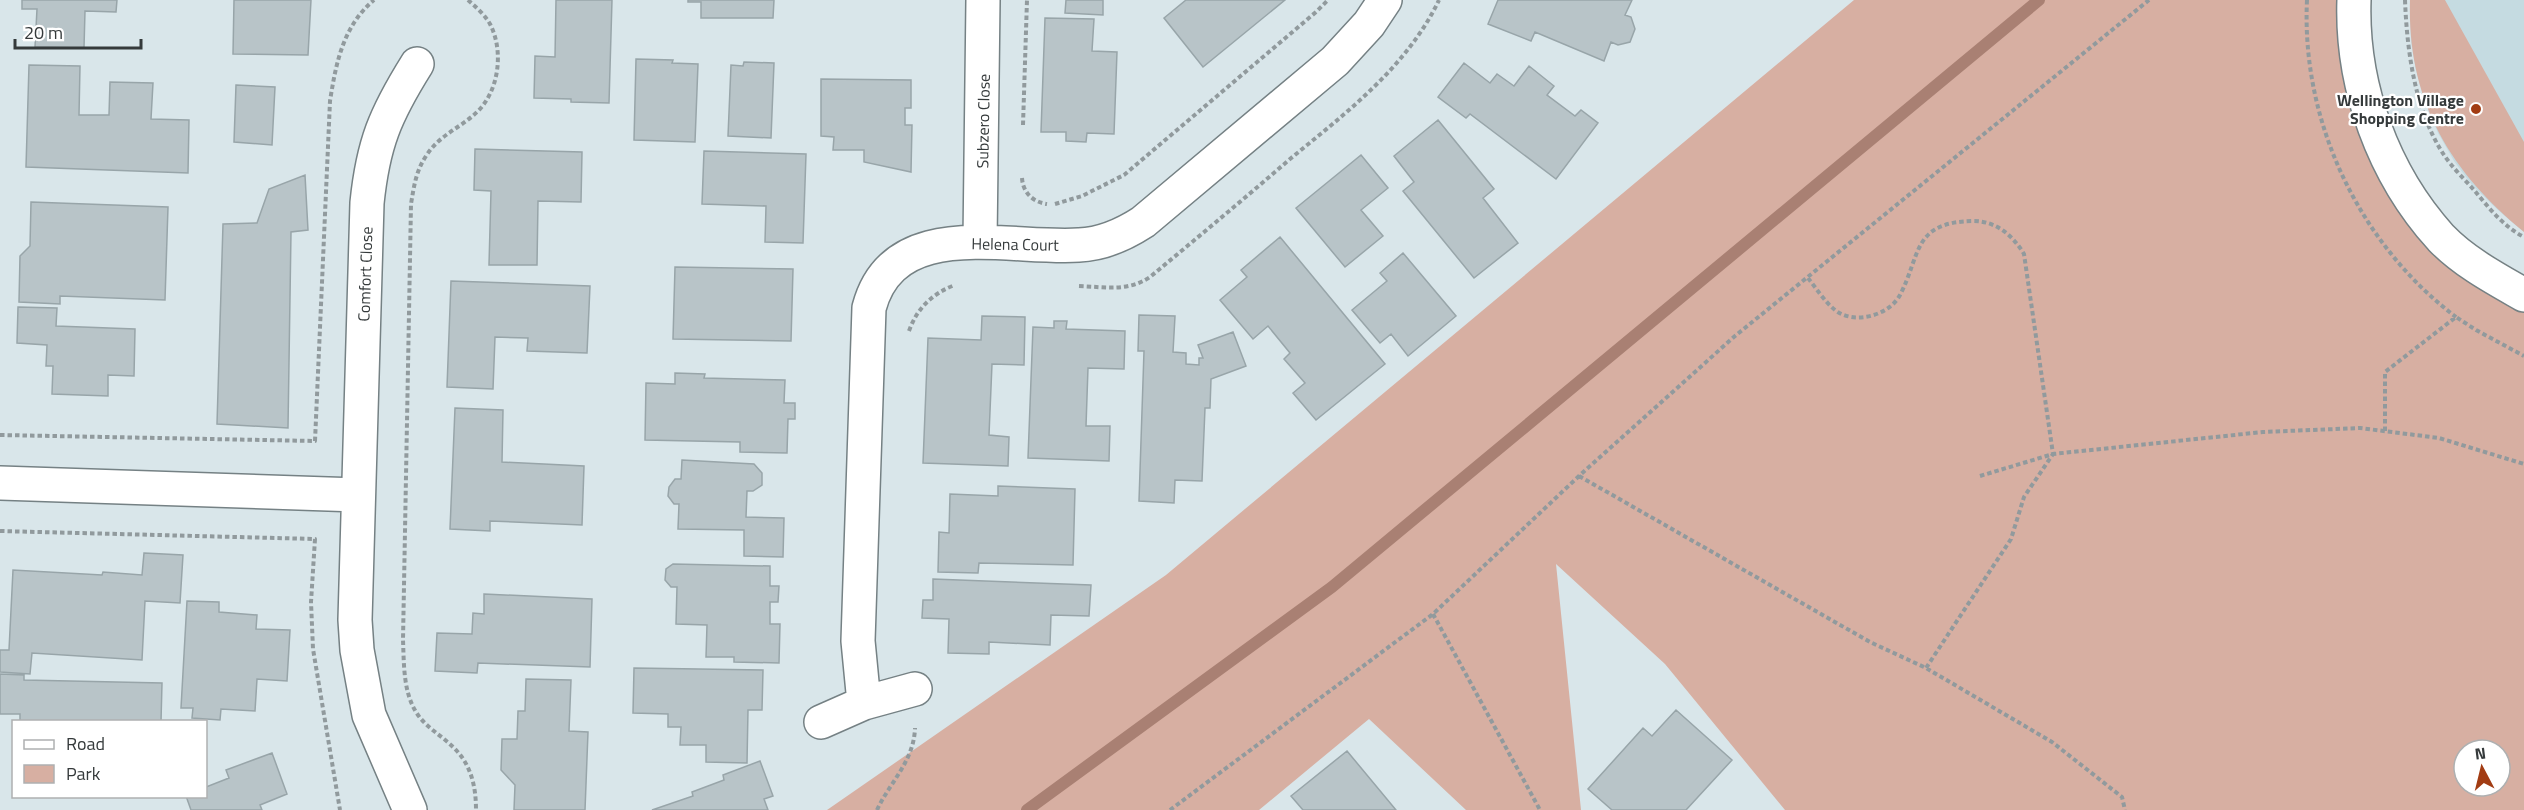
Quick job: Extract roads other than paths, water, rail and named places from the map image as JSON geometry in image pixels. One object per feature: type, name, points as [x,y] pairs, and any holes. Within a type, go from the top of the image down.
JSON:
[{"type":"street","name":"Subzero Close","points":[[981,241],[983,0]]},
{"type":"street","name":"Helena Court","points":[[864,703],[858,641],[871,301],[879,282],[889,269],[908,256],[928,248],[981,241],[1078,245],[1101,242],[1123,235],[1143,222],[1335,61],[1369,24],[1385,0]]},
{"type":"street","points":[[2354,0],[2353,21],[2362,90],[2384,151],[2401,182],[2442,240],[2484,272],[2524,295]]},
{"type":"street","name":"Comfort Close","points":[[410,810],[369,715],[362,682],[355,620],[367,203],[371,164],[383,126],[417,64]]},
{"type":"street","points":[[0,483],[358,495]]},
{"type":"street","points":[[821,722],[864,703],[915,688]]},
{"type":"waterway","points":[[1027,810],[1332,587],[2039,0]]},
{"type":"place","name":"Wellington Village Shopping Centre","points":[[2476,109]]}]
